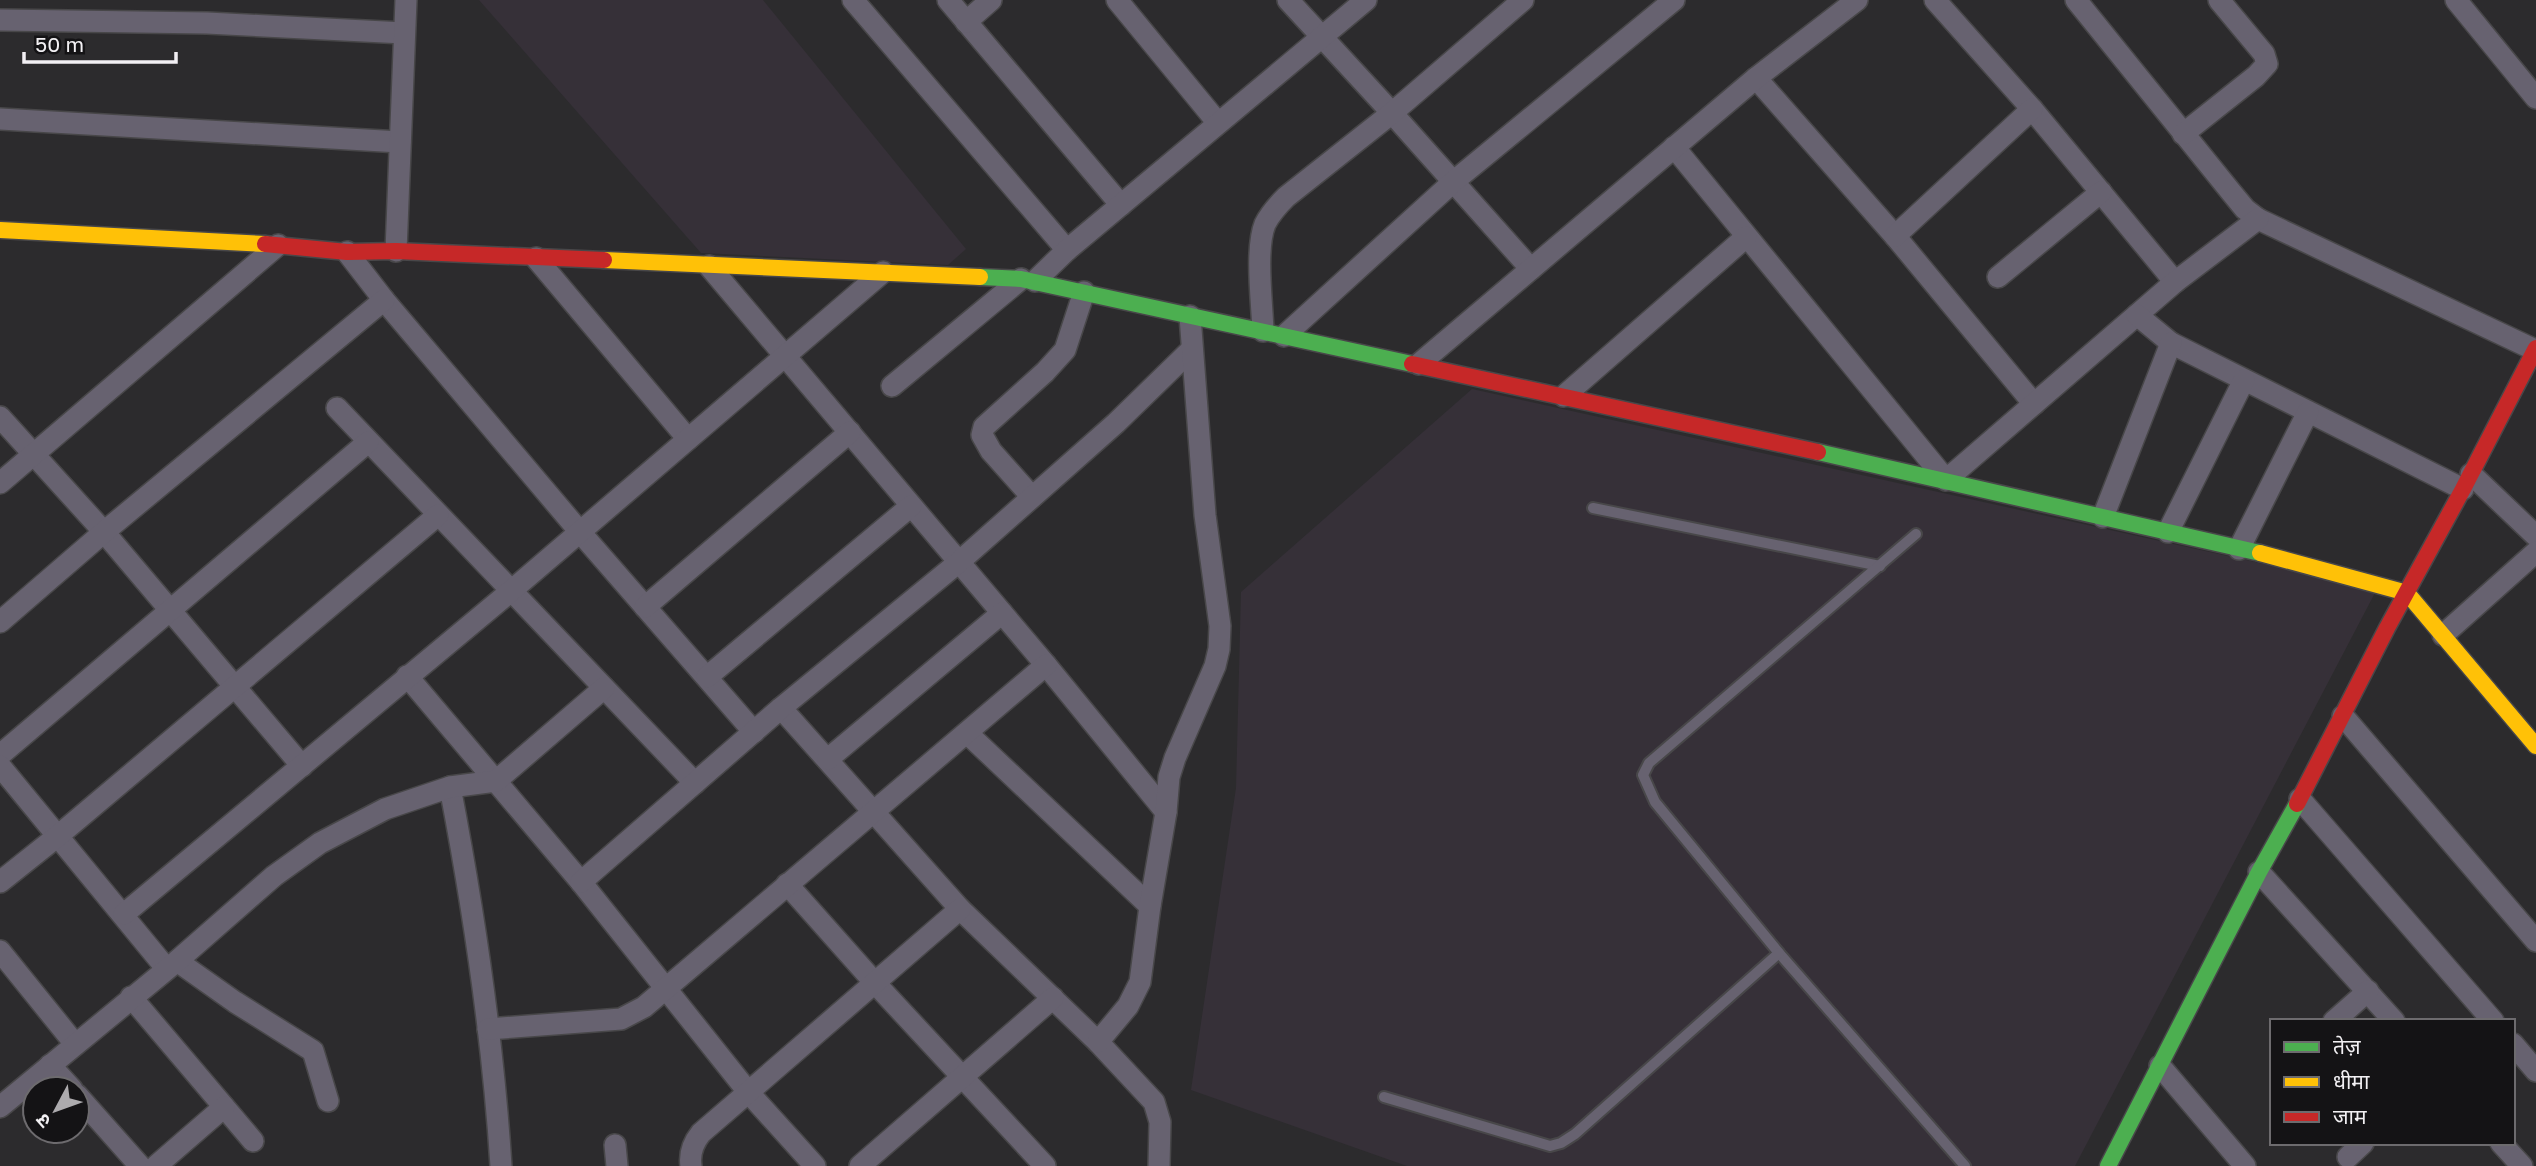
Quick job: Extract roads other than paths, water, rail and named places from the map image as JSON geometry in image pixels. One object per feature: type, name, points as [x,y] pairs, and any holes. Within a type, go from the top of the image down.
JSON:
[{"type":"street","points":[[396,251],[406,0]]},
{"type":"street","points":[[853,0],[1067,250]]},
{"type":"street","points":[[948,0],[1121,205]]},
{"type":"street","points":[[966,22],[991,0]]},
{"type":"street","points":[[1117,0],[1218,123]]},
{"type":"street","points":[[1288,0],[1531,269]]},
{"type":"street","points":[[892,386],[1067,250],[1366,0]]},
{"type":"street","points":[[1274,333],[1261,238],[1266,222],[1286,197],[1392,113],[1523,0]]},
{"type":"street","points":[[1274,333],[1674,0]]},
{"type":"street","points":[[1419,364],[1756,78],[1857,0]]},
{"type":"street","points":[[1936,0],[2032,109],[2175,282]]},
{"type":"street","points":[[2076,0],[2245,209],[2258,219],[2536,349],[2259,872],[2108,1166]]},
{"type":"street","points":[[2183,134],[2256,76],[2267,64],[2264,54],[2219,0]]},
{"type":"street","points":[[2456,0],[2536,98]]},
{"type":"street","points":[[0,20],[207,23],[404,33]]},
{"type":"street","points":[[1756,78],[1895,236],[2034,404]]},
{"type":"street","points":[[1895,236],[2032,109]]},
{"type":"street","points":[[0,119],[400,142]]},
{"type":"street","points":[[1674,147],[1946,480]]},
{"type":"street","points":[[1998,278],[2101,192]]},
{"type":"street","points":[[1946,480],[2175,282],[2258,219]]},
{"type":"street","points":[[0,230],[278,245],[348,252],[396,251],[1028,280],[1946,480],[2239,549],[2407,593],[2536,746]]},
{"type":"street","points":[[1563,396],[1746,237]]},
{"type":"street","points":[[0,483],[278,245]]},
{"type":"street","points":[[348,252],[384,300],[580,532],[754,732]]},
{"type":"street","points":[[536,258],[688,439]]},
{"type":"street","points":[[709,266],[1046,665],[1166,812]]},
{"type":"street","points":[[124,914],[511,591],[883,272]]},
{"type":"street","points":[[1032,497],[991,451],[982,435],[984,427],[1045,372],[1065,350],[1084,292]]},
{"type":"street","points":[[0,622],[104,532],[384,300]]},
{"type":"street","points":[[2137,315],[2171,343],[2244,380],[2308,412],[2467,481],[2536,536]]},
{"type":"street","points":[[1098,1042],[1128,1006],[1140,982],[1171,769],[1215,666],[1219,649],[1220,626],[1205,515],[1190,316]]},
{"type":"street","points":[[2103,517],[2171,343]]},
{"type":"street","points":[[581,882],[781,708],[959,562],[1116,423],[1192,349]]},
{"type":"street","points":[[2168,532],[2244,380]]},
{"type":"street","points":[[337,408],[695,783]]},
{"type":"street","points":[[2239,549],[2308,412]]},
{"type":"street","points":[[0,417],[104,532],[302,766]]},
{"type":"street","points":[[645,607],[850,432]]},
{"type":"street","points":[[0,755],[368,442]]},
{"type":"street","points":[[706,677],[911,506]]},
{"type":"street","points":[[0,882],[438,515]]},
{"type":"street","points":[[2443,635],[2536,552]]},
{"type":"street","points":[[828,759],[1002,613]]},
{"type":"street","points":[[488,1028],[621,1019],[644,1007],[1046,665]]},
{"type":"street","points":[[407,676],[581,882],[749,1093],[815,1166]]},
{"type":"street","points":[[0,1107],[172,965],[274,876],[320,843],[385,809],[450,787],[496,781],[604,688]]},
{"type":"street","points":[[781,708],[960,909],[1098,1042],[1154,1102],[1166,1164]]},
{"type":"street","points":[[2343,716],[2536,941]]},
{"type":"street","points":[[967,733],[1150,906]]},
{"type":"street","points":[[0,766],[124,914],[172,965],[313,1051],[328,1101]]},
{"type":"street","points":[[450,787],[467,875],[496,1087],[501,1166]]},
{"type":"street","points":[[2300,799],[2491,1019]]},
{"type":"street","points":[[2259,872],[2391,1019]]},
{"type":"street","points":[[787,884],[1045,1166]]},
{"type":"street","points":[[691,1166],[690,1157],[694,1143],[701,1133],[960,909]]},
{"type":"street","points":[[0,951],[75,1044]]},
{"type":"street","points":[[2336,1019],[2368,991]]},
{"type":"street","points":[[131,997],[253,1141]]},
{"type":"street","points":[[860,1166],[1053,998]]},
{"type":"street","points":[[2515,1046],[2536,1070]]},
{"type":"street","points":[[50,1065],[59,1075]]},
{"type":"street","points":[[2160,1066],[2245,1166]]},
{"type":"street","points":[[156,1166],[224,1107]]},
{"type":"street","points":[[91,1111],[140,1166]]},
{"type":"lane","points":[[1593,508],[1880,566]]},
{"type":"lane","points":[[1916,534],[1649,763],[1643,775],[1656,802],[1779,953],[1965,1166]]},
{"type":"lane","points":[[1384,1097],[1550,1146],[1562,1143],[1779,953]]}]
